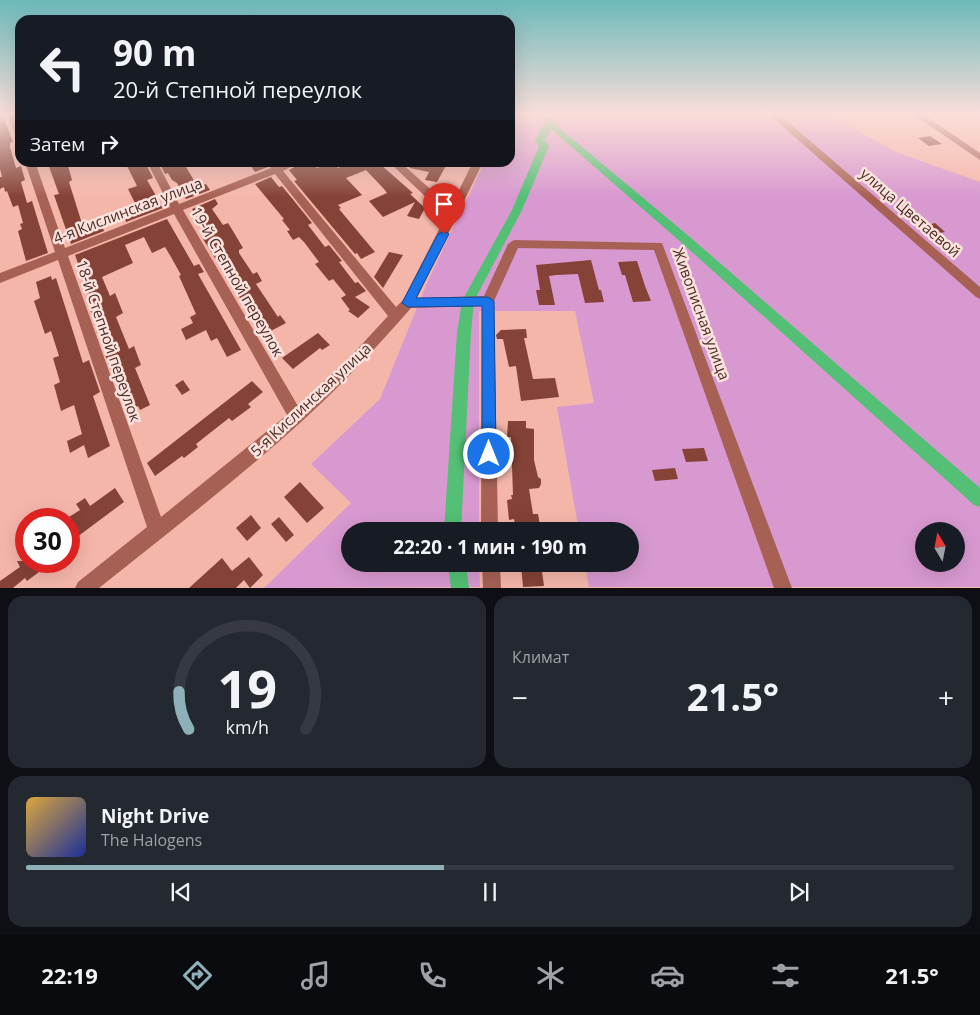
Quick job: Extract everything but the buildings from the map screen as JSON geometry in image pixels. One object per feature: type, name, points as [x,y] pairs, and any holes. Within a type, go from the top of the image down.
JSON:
[{"type":"street","name":"улица Цветаевой","points":[[806,142],[980,294]]},
{"type":"street","points":[[959,142],[980,157]]},
{"type":"street","name":"18-й Степной переулок","points":[[32,167],[157,530]]},
{"type":"street","name":"19-й Степной переулок","points":[[155,167],[176,208],[296,417]]},
{"type":"street","name":"4-я Кислинская улица","points":[[0,278],[176,208],[272,167]]},
{"type":"street","points":[[275,167],[396,316]]},
{"type":"street","points":[[399,167],[433,198],[458,204]]},
{"type":"street","name":"5-я Кислинская улица","points":[[84,588],[232,471],[296,417],[356,360],[408,303],[476,167]]},
{"type":"street","name":"Живописная улица","points":[[488,301],[514,244],[658,246],[783,588]]},
{"type":"street","points":[[408,303],[488,301],[490,522]]},
{"type":"street","points":[[491,572],[492,588]]},
{"type":"shaded area","points":[[515,142],[879,142],[896,152],[980,182],[980,587],[589,587],[586,572],[639,572],[639,522],[577,522],[557,407],[594,403],[575,311],[479,311],[479,522],[341,522],[341,572],[479,572],[480,587],[264,588],[351,503],[311,464],[380,399],[427,283],[482,167],[515,167]]},
{"type":"waterway","points":[[453,522],[464,333],[468,301],[517,210],[544,146],[541,142]]},
{"type":"waterway","points":[[571,142],[687,241],[980,499]]},
{"type":"waterway","points":[[458,572],[460,588]]},
{"type":"route","points":[[444,234],[408,303],[488,301],[489,454]]}]
